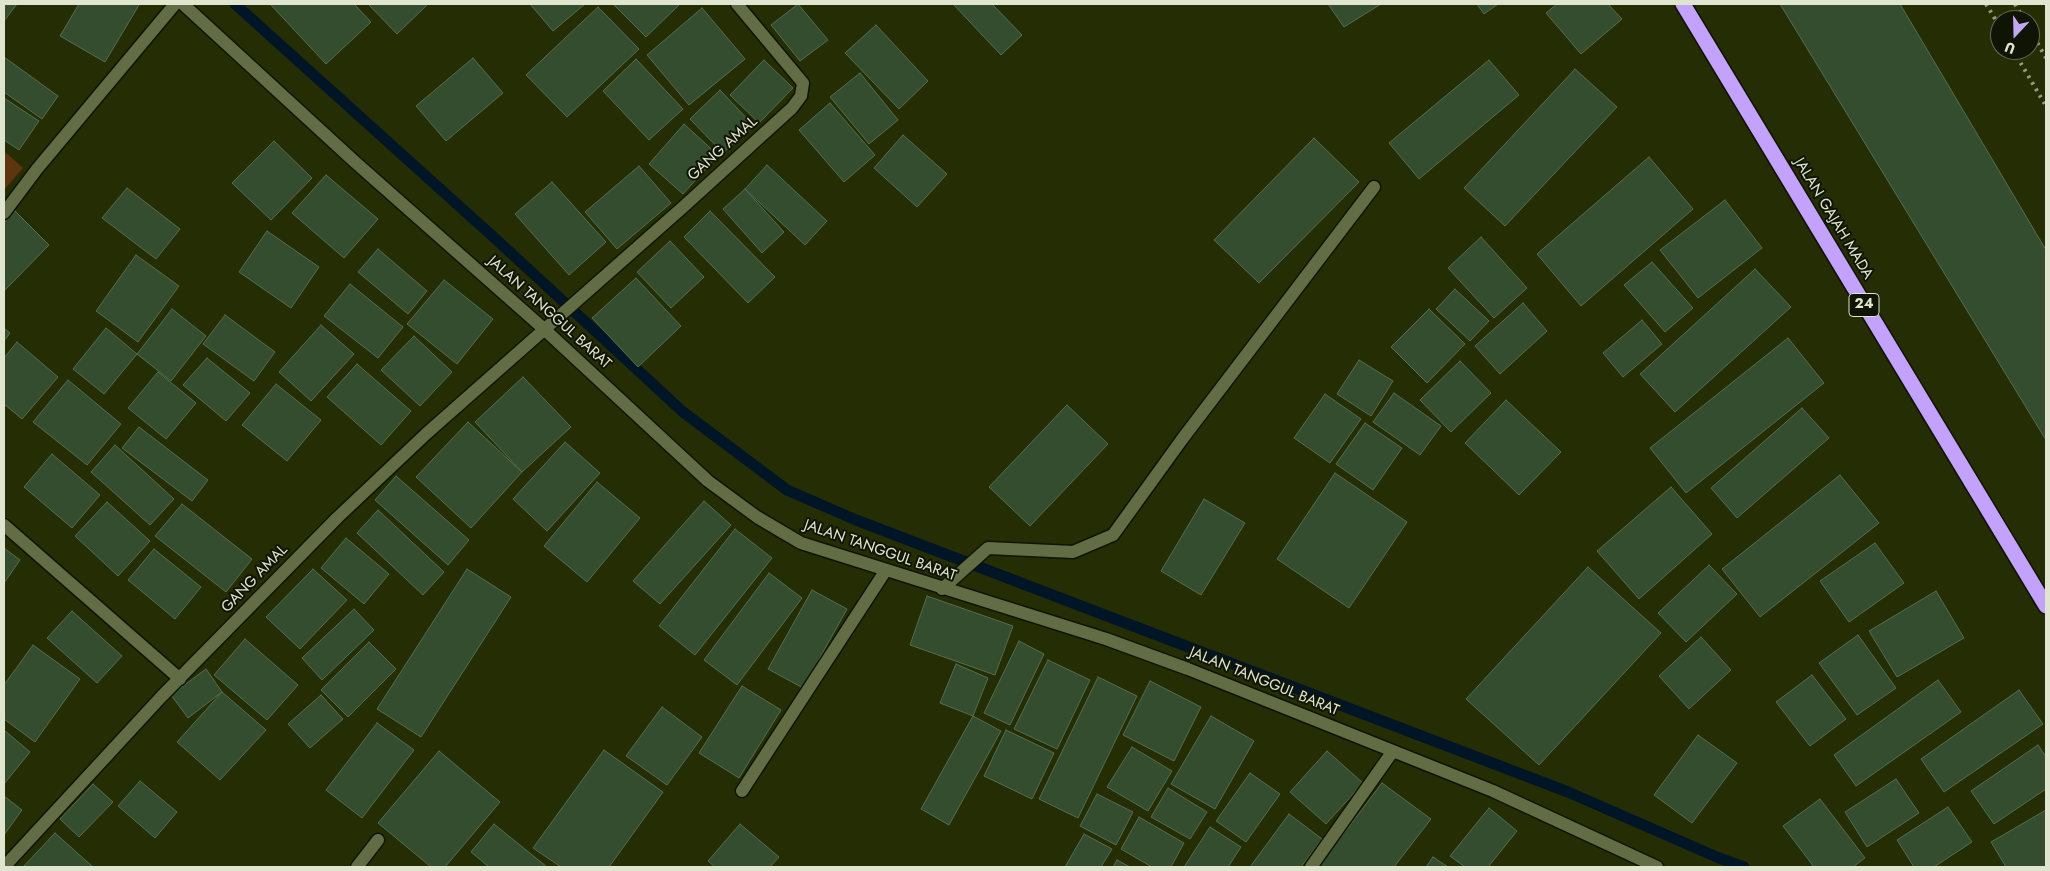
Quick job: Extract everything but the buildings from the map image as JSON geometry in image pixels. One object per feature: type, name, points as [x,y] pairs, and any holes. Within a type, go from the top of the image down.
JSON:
[{"type":"highway","name":"JALAN GAJAH MADA","points":[[1682,4],[2046,606]]},
{"type":"street","points":[[4,212],[36,169],[175,4]]},
{"type":"street","name":"JALAN TANGGUL BARAT","points":[[183,4],[355,162],[548,326],[708,480],[757,517],[801,543],[1106,640],[1188,669],[1493,791],[1657,867]]},
{"type":"street","name":"GANG AMAL","points":[[4,867],[180,679],[337,518],[427,433],[577,302],[792,108],[801,96],[803,83],[737,4]]},
{"type":"street","points":[[942,589],[988,548],[1073,552],[1113,535],[1189,430],[1374,187]]},
{"type":"street","points":[[4,526],[180,679]]},
{"type":"street","points":[[742,792],[886,570]]},
{"type":"street","points":[[1311,867],[1393,751]]},
{"type":"street","points":[[357,867],[378,840]]},
{"type":"shaded area","points":[[4,151],[23,168],[4,190]]},
{"type":"waterway","points":[[235,4],[499,242],[683,412],[787,490],[856,520],[1568,792],[1719,858],[1744,867]]},
{"type":"railway","points":[[1986,4],[1990,11]]},
{"type":"railway","points":[[2015,4],[2018,10]]},
{"type":"railway","points":[[2040,48],[2046,58]]},
{"type":"railway","points":[[2019,60],[2046,106]]}]
